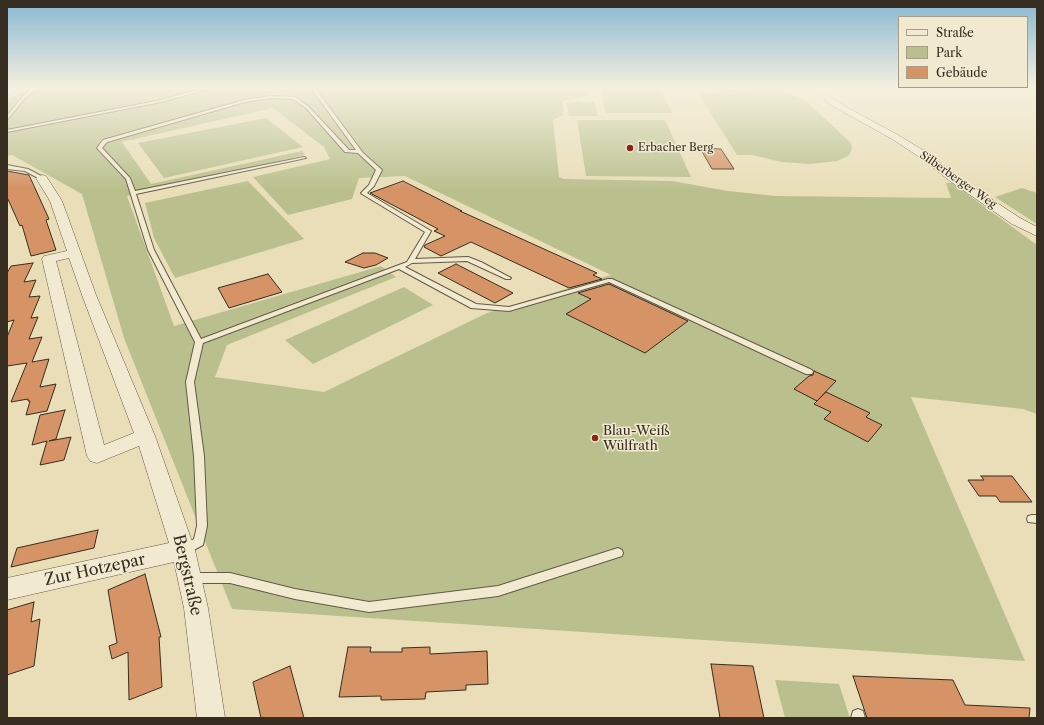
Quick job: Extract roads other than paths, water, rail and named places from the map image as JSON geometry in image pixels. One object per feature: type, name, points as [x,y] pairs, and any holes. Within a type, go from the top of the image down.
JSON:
[{"type":"street","name":"Silberberger Weg","points":[[867,122],[925,156],[954,179],[1037,232]]},
{"type":"street","name":"Bergstraße","points":[[42,178],[56,201],[89,295],[145,436],[183,550],[196,608],[211,718]]},
{"type":"street","points":[[74,253],[49,259],[97,456],[145,436]]},
{"type":"street","name":"Zur Hotzepar","points":[[7,590],[183,550]]},
{"type":"lane","points":[[7,131],[54,122]]},
{"type":"lane","points":[[172,122],[105,141],[99,148],[128,179],[151,250],[199,342],[190,382],[199,456],[202,526],[199,542],[183,550]]},
{"type":"lane","points":[[320,122],[347,151],[358,151]]},
{"type":"lane","points":[[199,342],[409,264],[411,261],[428,231],[364,193],[371,186],[379,170],[358,151],[337,122]]},
{"type":"lane","points":[[133,193],[304,158]]},
{"type":"lane","points":[[7,167],[26,170],[42,178]]},
{"type":"lane","points":[[411,261],[468,259],[480,263],[508,278]]},
{"type":"lane","points":[[400,267],[474,306],[509,309],[610,280],[809,372]]},
{"type":"lane","points":[[190,578],[230,578],[295,594],[369,607],[498,591],[618,553]]},
{"type":"place","name":"Erbacher Berg","points":[[630,148]]},
{"type":"place","name":"Blau-Weiß Wülfrath","points":[[595,438]]}]
